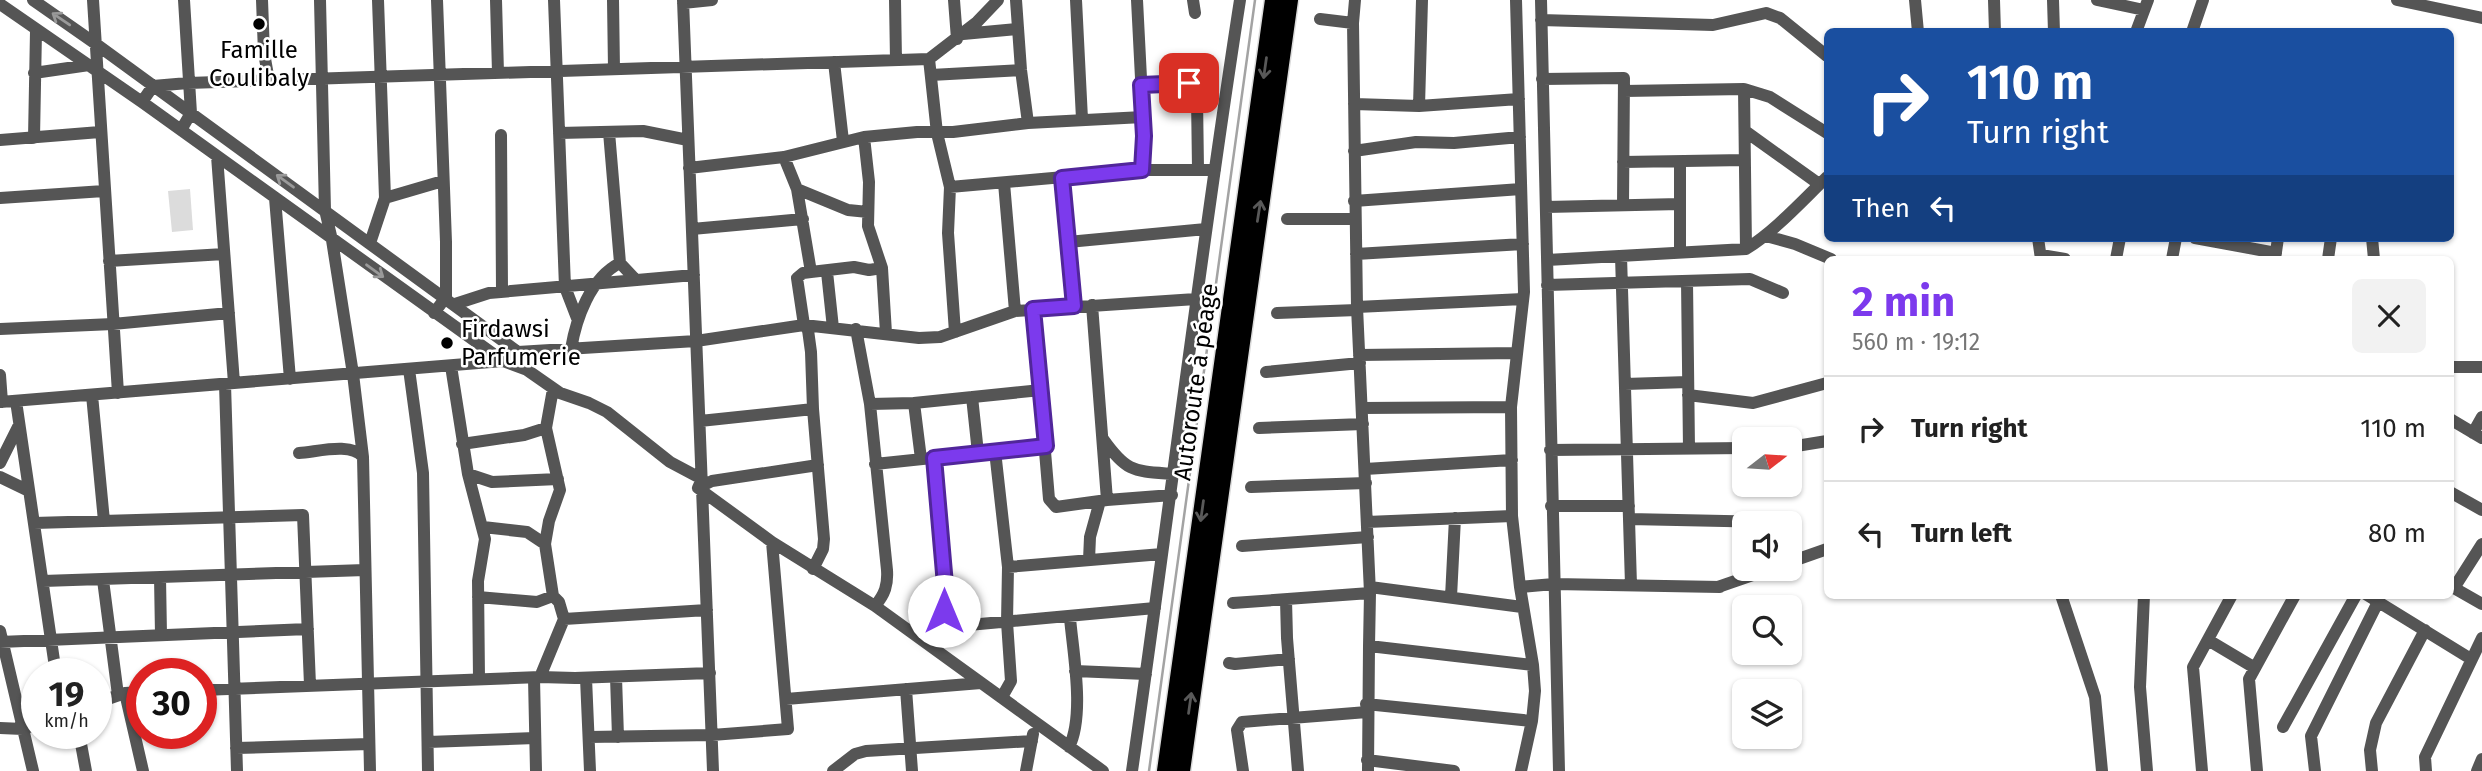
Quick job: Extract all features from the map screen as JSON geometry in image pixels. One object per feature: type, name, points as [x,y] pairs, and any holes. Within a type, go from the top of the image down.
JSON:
[{"type":"highway","name":"Autoroute à péage","points":[[1166,771],[1274,0]]},
{"type":"highway","points":[[1181,771],[1289,0]]},
{"type":"street","points":[[33,0],[450,301],[518,352],[527,370]]},
{"type":"street","points":[[93,0],[96,44],[93,68],[118,393]]},
{"type":"street","points":[[181,130],[191,113],[184,0]]},
{"type":"street","points":[[262,0],[264,53],[269,81]]},
{"type":"street","points":[[320,0],[325,210],[353,373],[363,457],[370,771]]},
{"type":"street","points":[[370,243],[385,198],[379,0]]},
{"type":"street","points":[[436,0],[450,301]]},
{"type":"street","points":[[496,0],[498,73]]},
{"type":"street","points":[[554,0],[565,287],[577,318]]},
{"type":"street","points":[[613,0],[614,69]]},
{"type":"street","points":[[712,0],[683,2],[713,771]]},
{"type":"street","points":[[895,0],[896,60]]},
{"type":"street","points":[[954,0],[960,36]]},
{"type":"street","points":[[153,86],[929,59],[960,36],[998,0]]},
{"type":"street","points":[[1016,0],[1028,122]]},
{"type":"street","points":[[1076,0],[1082,119]]},
{"type":"street","points":[[1132,771],[1240,0]]},
{"type":"street","points":[[1356,0],[1353,23],[1354,201],[1370,590],[1367,766],[1454,771]]},
{"type":"street","points":[[1419,106],[1422,0]]},
{"type":"street","points":[[1516,0],[1523,296],[1511,407],[1513,516],[1522,607],[1534,665],[1535,691],[1532,721],[1521,771]]},
{"type":"street","points":[[1541,0],[1559,771]]},
{"type":"street","points":[[1914,0],[1918,28]]},
{"type":"street","points":[[1994,0],[1995,28]]},
{"type":"street","points":[[2053,0],[2054,28]]},
{"type":"street","points":[[2097,0],[2146,5],[2137,28]]},
{"type":"street","points":[[2193,28],[2203,0]]},
{"type":"street","points":[[2398,0],[2482,18]]},
{"type":"street","points":[[1133,1],[1143,117],[1142,170]]},
{"type":"street","points":[[0,4],[142,102],[503,361],[527,370],[553,388],[607,412],[772,542],[875,606],[1103,771]]},
{"type":"street","points":[[1541,20],[1713,25],[1766,13],[1780,18],[1824,53]]},
{"type":"street","points":[[1320,19],[1353,23]]},
{"type":"street","points":[[960,36],[1017,29]]},
{"type":"street","points":[[34,138],[36,31]]},
{"type":"street","points":[[929,59],[937,133],[950,187],[947,211],[955,332]]},
{"type":"street","points":[[834,62],[843,141]]},
{"type":"street","points":[[34,73],[93,68]]},
{"type":"street","points":[[931,75],[1021,70]]},
{"type":"street","points":[[1542,79],[1624,78],[1623,205]]},
{"type":"street","points":[[1141,85],[1192,84],[1196,98],[1199,169]]},
{"type":"street","points":[[142,102],[153,86]]},
{"type":"street","points":[[1624,91],[1744,89],[1770,97],[1824,131]]},
{"type":"street","points":[[1744,89],[1746,249]]},
{"type":"street","points":[[1354,104],[1419,106],[1519,99]]},
{"type":"street","points":[[689,167],[784,157],[864,137],[937,133],[1028,122],[1143,117]]},
{"type":"street","points":[[559,133],[643,131],[688,140]]},
{"type":"street","points":[[1547,260],[1746,249],[1766,236],[1823,181],[1745,131]]},
{"type":"street","points":[[0,139],[100,132]]},
{"type":"street","points":[[609,132],[620,263],[635,279]]},
{"type":"street","points":[[501,135],[502,291]]},
{"type":"street","points":[[1354,151],[1416,142],[1454,143],[1520,136]]},
{"type":"street","points":[[864,137],[869,182],[870,235],[882,268],[886,333]]},
{"type":"street","points":[[217,156],[229,313],[229,517],[237,771]]},
{"type":"street","points":[[784,157],[797,189],[811,272]]},
{"type":"street","points":[[1623,162],[1745,160]]},
{"type":"street","points":[[1680,162],[1680,253]]},
{"type":"street","points":[[950,187],[1142,170],[1215,170]]},
{"type":"street","points":[[1062,178],[1074,306]]},
{"type":"street","points":[[385,198],[443,181]]},
{"type":"street","points":[[1004,183],[1015,311]]},
{"type":"street","points":[[797,189],[848,210],[868,212]]},
{"type":"street","points":[[1354,201],[1521,189]]},
{"type":"street","points":[[0,198],[104,191]]},
{"type":"street","points":[[275,198],[290,379]]},
{"type":"street","points":[[1546,207],[1680,204]]},
{"type":"street","points":[[692,229],[803,219]]},
{"type":"street","points":[[1287,219],[1355,219]]},
{"type":"street","points":[[1068,242],[1206,229]]},
{"type":"street","points":[[1766,236],[1824,256]]},
{"type":"street","points":[[2213,242],[2275,256]]},
{"type":"street","points":[[1356,254],[1523,244]]},
{"type":"street","points":[[109,261],[224,254]]},
{"type":"street","points":[[1621,256],[1632,586]]},
{"type":"street","points":[[571,349],[577,318],[605,273],[620,263]]},
{"type":"street","points":[[813,569],[823,549],[824,539],[811,352],[797,278],[803,273],[811,272],[854,267],[869,270],[882,268]]},
{"type":"street","points":[[827,272],[833,328]]},
{"type":"street","points":[[434,313],[450,301],[502,291],[694,275]]},
{"type":"street","points":[[1277,313],[1523,296],[1547,288],[1622,283],[1749,279],[1783,293]]},
{"type":"street","points":[[1686,281],[1689,449]]},
{"type":"street","points":[[0,375],[1,402],[451,366],[503,361],[518,352],[696,341],[804,325],[919,338],[940,337],[1015,311],[1196,299]]},
{"type":"street","points":[[1089,561],[1090,537],[1103,500],[1102,439],[1092,304]]},
{"type":"street","points":[[1033,309],[1049,499],[1052,504],[1056,507],[1103,500],[1172,495]]},
{"type":"street","points":[[0,329],[113,324],[229,313]]},
{"type":"street","points":[[856,329],[870,404],[888,583],[875,606]]},
{"type":"street","points":[[1266,372],[1360,359],[1517,353]]},
{"type":"street","points":[[451,366],[468,474],[485,540],[478,597],[480,679]]},
{"type":"street","points":[[2454,367],[2482,367]]},
{"type":"street","points":[[409,369],[423,473],[429,771]]},
{"type":"street","points":[[1625,384],[1688,388],[1753,403],[1824,384]]},
{"type":"street","points":[[537,771],[537,678],[564,619],[559,602],[554,596],[545,544],[549,521],[560,490],[546,428],[553,388]]},
{"type":"street","points":[[870,404],[914,403],[1041,390]]},
{"type":"street","points":[[92,395],[104,521]]},
{"type":"street","points":[[972,397],[978,453]]},
{"type":"street","points":[[16,401],[54,658]]},
{"type":"street","points":[[914,403],[928,459],[946,596],[944,611],[927,643]]},
{"type":"street","points":[[1362,408],[1511,407]]},
{"type":"street","points":[[700,421],[813,409]]},
{"type":"street","points":[[2454,421],[2478,435],[2482,416]]},
{"type":"street","points":[[1259,428],[1363,424]]},
{"type":"street","points":[[0,463],[19,425]]},
{"type":"street","points":[[463,444],[524,435],[546,428]]},
{"type":"street","points":[[1102,439],[1124,465],[1137,471],[1174,474]]},
{"type":"street","points":[[1802,445],[1824,441]]},
{"type":"street","points":[[875,464],[1046,446]]},
{"type":"street","points":[[1550,450],[1732,448]]},
{"type":"street","points":[[299,453],[346,449],[356,451],[363,457]]},
{"type":"street","points":[[995,452],[1007,567],[1011,681],[1002,697]]},
{"type":"street","points":[[1365,469],[1512,460]]},
{"type":"street","points":[[701,486],[712,481],[818,465]]},
{"type":"street","points":[[468,474],[492,482],[558,480]]},
{"type":"street","points":[[0,477],[29,491]]},
{"type":"street","points":[[1251,487],[1366,483]]},
{"type":"street","points":[[2454,494],[2482,510]]},
{"type":"street","points":[[1551,506],[1732,519]]},
{"type":"street","points":[[34,523],[303,514],[310,685]]},
{"type":"street","points":[[1367,522],[1513,516]]},
{"type":"street","points":[[1451,597],[1455,518]]},
{"type":"street","points":[[483,527],[527,532],[545,544]]},
{"type":"street","points":[[1242,547],[1368,537]]},
{"type":"street","points":[[589,737],[712,736],[788,729],[772,542]]},
{"type":"street","points":[[2482,544],[2454,588],[2482,604]]},
{"type":"street","points":[[1802,558],[1824,550]]},
{"type":"street","points":[[1007,567],[1162,554]]},
{"type":"street","points":[[43,582],[365,570]]},
{"type":"street","points":[[2454,571],[2462,576]]},
{"type":"street","points":[[160,578],[161,635]]},
{"type":"street","points":[[103,580],[122,694],[143,771]]},
{"type":"street","points":[[1520,587],[1554,584],[1719,587],[1736,581]]},
{"type":"street","points":[[1233,604],[1370,590],[1522,607]]},
{"type":"street","points":[[478,597],[537,601],[554,596]]},
{"type":"street","points":[[2063,599],[2095,697],[2102,771]]},
{"type":"street","points":[[2144,599],[2140,687],[2147,771]]},
{"type":"street","points":[[2202,771],[2193,667],[2230,599]]},
{"type":"street","points":[[2257,771],[2249,679],[2293,599]]},
{"type":"street","points":[[2283,727],[2354,599]]},
{"type":"street","points":[[2315,771],[2311,736],[2372,599]]},
{"type":"street","points":[[2374,599],[2471,659]]},
{"type":"street","points":[[1286,600],[1298,771]]},
{"type":"street","points":[[936,628],[1070,618],[1155,608]]},
{"type":"street","points":[[564,619],[707,610]]},
{"type":"street","points":[[1069,747],[1076,728],[1075,671],[1070,618]]},
{"type":"street","points":[[21,721],[1,638],[51,640],[308,629]]},
{"type":"street","points":[[2372,771],[2370,750],[2376,723],[2424,631]]},
{"type":"street","points":[[2426,771],[2425,757],[2482,638]]},
{"type":"street","points":[[2208,640],[2255,668]]},
{"type":"street","points":[[1369,646],[1534,665]]},
{"type":"street","points":[[1229,663],[1289,659]]},
{"type":"street","points":[[1075,671],[1146,674]]},
{"type":"street","points":[[217,689],[710,673]]},
{"type":"street","points":[[616,677],[618,737]]},
{"type":"street","points":[[586,678],[590,771]]},
{"type":"street","points":[[786,699],[981,683]]},
{"type":"street","points":[[906,689],[912,771]]},
{"type":"street","points":[[112,697],[126,694]]},
{"type":"street","points":[[1243,771],[1238,726],[1242,722],[1366,708],[1532,721]]},
{"type":"street","points":[[1026,771],[1035,723]]},
{"type":"street","points":[[0,728],[21,729]]},
{"type":"street","points":[[428,742],[536,738]]},
{"type":"street","points":[[834,771],[855,754],[866,751],[1032,741]]},
{"type":"street","points":[[236,748],[369,744]]},
{"type":"street","points":[[28,749],[33,771]]},
{"type":"street","points":[[82,749],[86,771]]},
{"type":"street","points":[[2477,771],[2482,759]]},
{"type":"shaded area","points":[[190,189],[193,230],[172,232],[168,191]]},
{"type":"waterway","points":[[1149,771],[1255,0]]},
{"type":"place","name":"Famille Coulibaly","points":[[259,24]]},
{"type":"place","name":"Firdawsi Parfumerie","points":[[447,343]]},
{"type":"route","points":[[944,611],[946,596],[934,458],[1046,446],[1033,309],[1074,306],[1062,178],[1142,170],[1144,136],[1141,85],[1189,83]]}]
